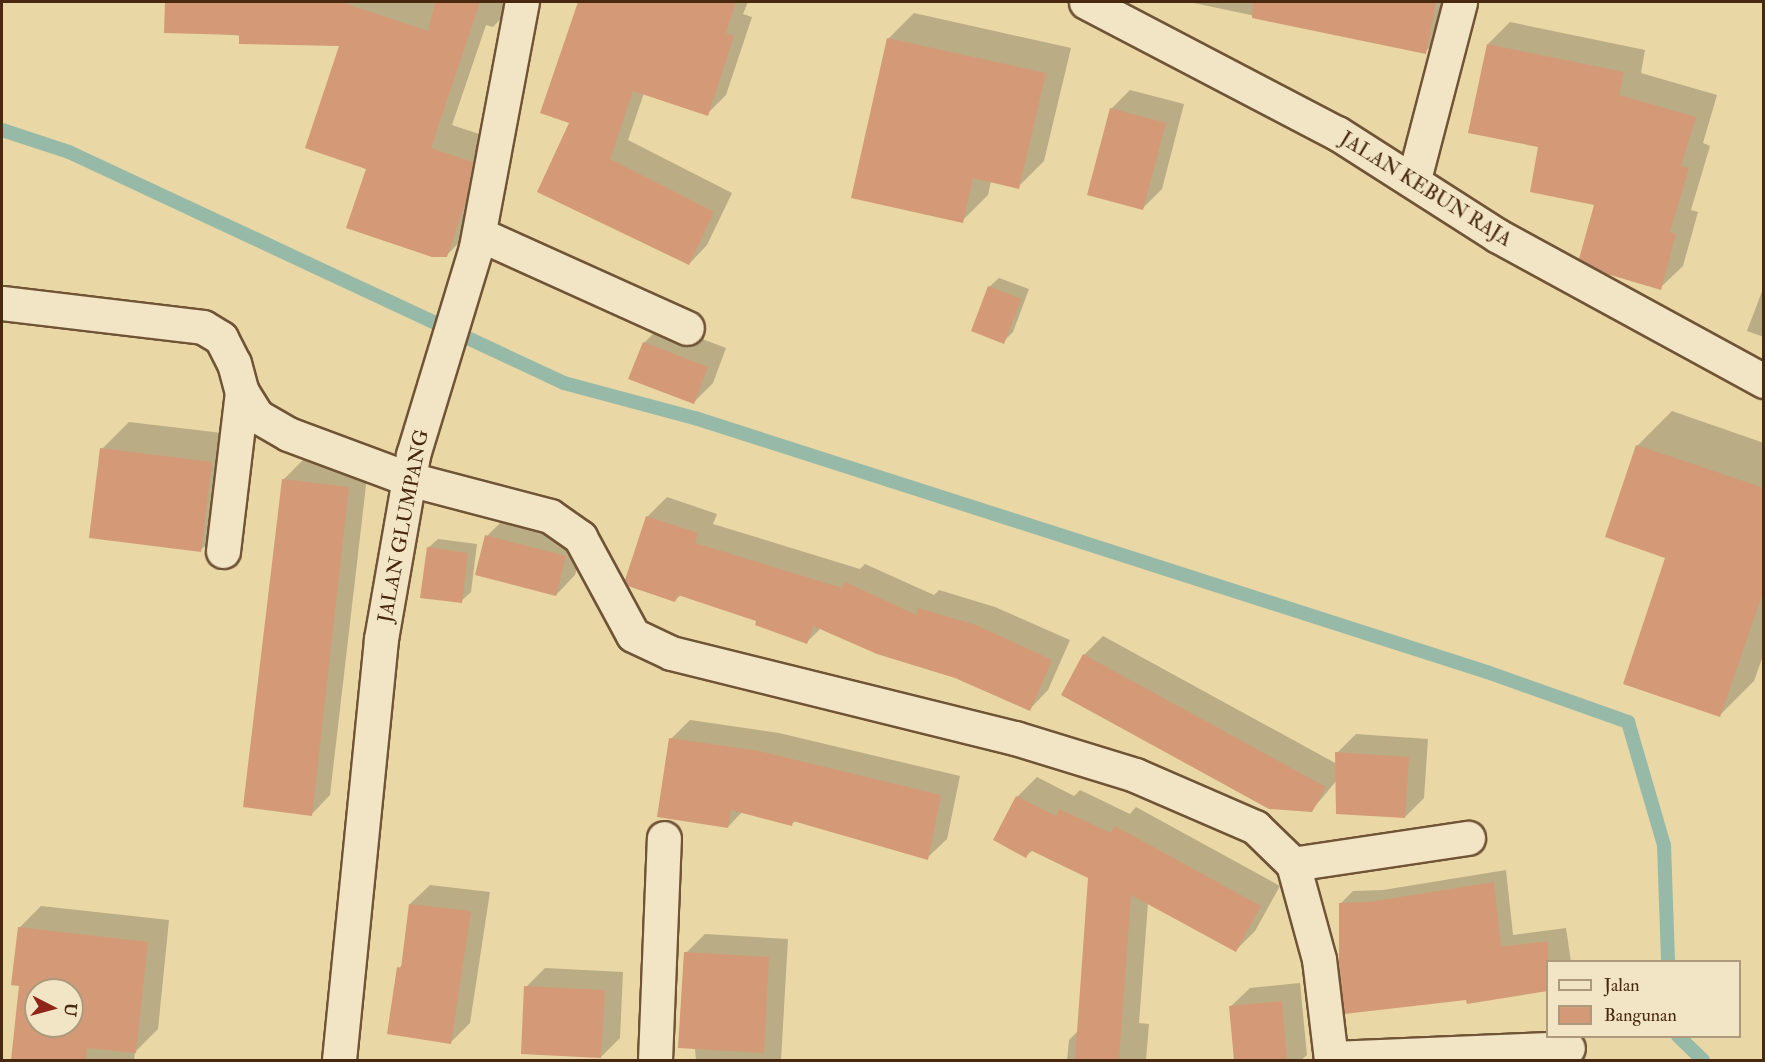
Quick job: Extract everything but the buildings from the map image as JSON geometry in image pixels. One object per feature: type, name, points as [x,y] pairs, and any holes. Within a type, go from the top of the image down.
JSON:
[{"type":"street","name":"JALAN GLUMPANG","points":[[339,1060],[381,639],[412,467],[454,314],[479,234],[522,2]]},
{"type":"street","name":"JALAN KEBUN RAJA","points":[[1086,2],[1337,133],[1414,179],[1498,236],[1764,381]]},
{"type":"street","points":[[1414,179],[1460,2]]},
{"type":"street","points":[[479,234],[687,328]]},
{"type":"street","points":[[2,303],[203,327],[221,338],[234,363],[242,392],[257,416],[288,434],[412,467],[549,516],[579,537],[633,635],[671,653],[1015,738],[1135,775],[1255,827],[1293,864],[1319,959],[1331,1059],[1568,1048]]},
{"type":"street","points":[[223,551],[242,392]]},
{"type":"street","points":[[655,1060],[664,838]]},
{"type":"street","points":[[1293,864],[1468,838]]},
{"type":"waterway","points":[[2,130],[69,152],[564,383],[695,418],[1487,672],[1628,722],[1664,845],[1668,960]]},
{"type":"waterway","points":[[1680,1038],[1703,1060]]}]
